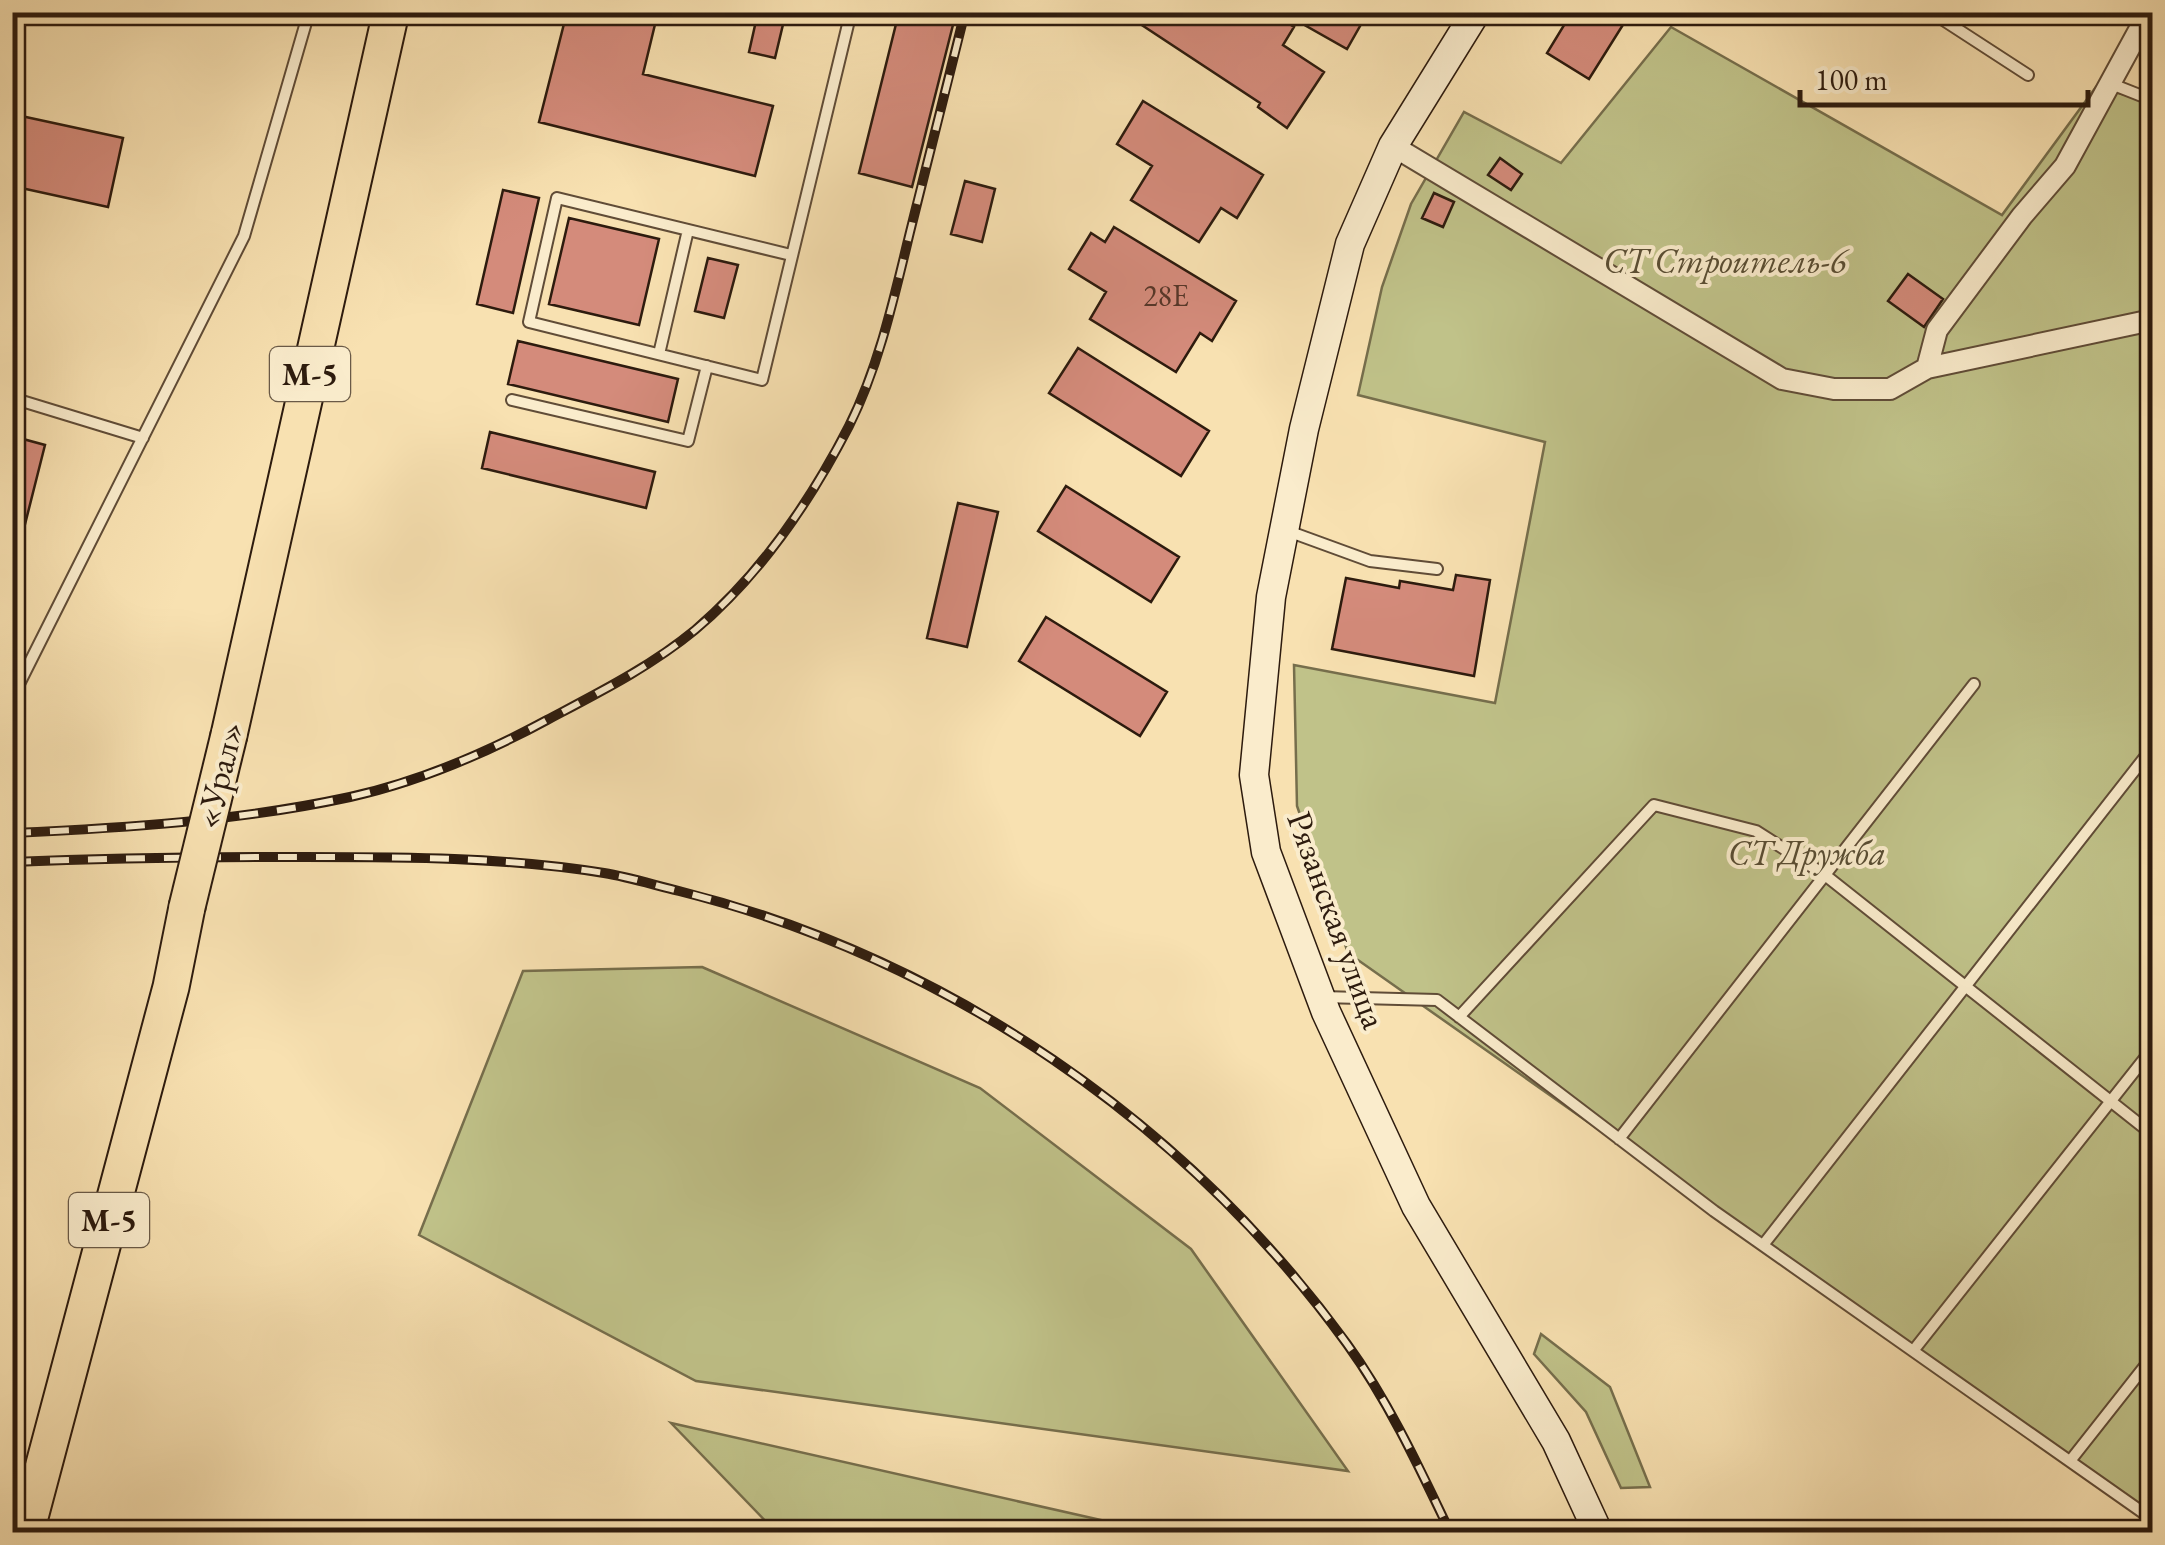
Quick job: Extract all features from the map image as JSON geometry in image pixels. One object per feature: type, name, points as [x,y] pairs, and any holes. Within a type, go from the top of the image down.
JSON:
[{"type":"highway","name":"«Урал»","points":[[26,1532],[171,987],[186,907],[229,735],[392,12]]},
{"type":"street","name":"Рязанская улица","points":[[1476,12],[1393,146],[1350,244],[1304,429],[1271,597],[1254,775],[1266,852],[1320,997],[1416,1206],[1556,1441],[1598,1532]]},
{"type":"street","points":[[1927,368],[1937,330],[2022,216],[2065,166],[2149,12]]},
{"type":"street","points":[[1393,146],[1782,379],[1834,388],[1890,390],[1927,368],[2152,320]]},
{"type":"lane","points":[[12,679],[20,682],[244,236],[309,12]]},
{"type":"lane","points":[[790,255],[558,198],[530,322],[762,380],[851,12]]},
{"type":"lane","points":[[1931,12],[2028,75]]},
{"type":"lane","points":[[2109,83],[2152,100]]},
{"type":"lane","points":[[659,354],[688,230]]},
{"type":"lane","points":[[512,400],[688,441],[706,366]]},
{"type":"lane","points":[[12,398],[143,438]]},
{"type":"lane","points":[[1284,530],[1370,561],[1437,570]]},
{"type":"lane","points":[[1620,1139],[1974,684]]},
{"type":"lane","points":[[1763,1245],[2152,750]]},
{"type":"lane","points":[[1459,1017],[1654,804],[1756,831],[1825,875],[2152,1134]]},
{"type":"lane","points":[[1320,997],[1437,1000],[1763,1245],[2152,1519]]},
{"type":"lane","points":[[1913,1350],[2152,1049]]},
{"type":"lane","points":[[2070,1461],[2152,1357]]},
{"type":"green space","name":"СТ Дружба","points":[[1671,27],[2002,215],[2096,87],[2152,102],[2152,1519],[1348,953],[1297,806],[1294,665],[1495,703],[1545,442],[1358,395],[1382,287],[1411,204],[1464,112],[1561,163]]},
{"type":"green space","points":[[702,967],[980,1088],[1191,1249],[1348,1471],[696,1381],[419,1235],[523,971]]},
{"type":"green space","points":[[1541,1334],[1610,1387],[1650,1487],[1621,1488],[1586,1412],[1534,1354]]},
{"type":"green space","points":[[671,1423],[1154,1532],[776,1532]]},
{"type":"building","points":[[567,12],[658,12],[643,74],[773,106],[755,176],[539,122]]},
{"type":"building","points":[[758,12],[786,12],[775,58],[749,52]]},
{"type":"building","points":[[899,12],[937,12],[955,17],[912,187],[859,173]]},
{"type":"building","points":[[1122,12],[1271,12],[1294,27],[1283,45],[1324,72],[1287,128],[1258,107],[1260,103]]},
{"type":"building","points":[[1307,12],[1368,12],[1347,49],[1301,23]]},
{"type":"building","points":[[1572,12],[1631,12],[1589,79],[1547,53]]},
{"type":"building","points":[[1143,101],[1263,175],[1237,218],[1221,208],[1199,242],[1131,200],[1152,166],[1117,144]]},
{"type":"building","points":[[12,114],[123,138],[108,207],[12,186]]},
{"type":"building","points":[[1500,158],[1522,174],[1511,190],[1488,175]]},
{"type":"building","points":[[965,181],[995,189],[982,242],[951,234]]},
{"type":"building","points":[[503,190],[539,198],[513,313],[477,304]]},
{"type":"building","points":[[1434,193],[1454,202],[1443,227],[1422,218]]},
{"type":"building","points":[[569,218],[659,239],[639,325],[549,304]]},
{"type":"building","points":[[1114,227],[1236,301],[1212,341],[1200,333],[1176,372],[1090,319],[1106,292],[1069,269],[1091,233],[1105,242]]},
{"type":"building","points":[[708,258],[738,265],[724,318],[695,311]]},
{"type":"building","points":[[1908,274],[1943,299],[1924,327],[1888,301]]},
{"type":"building","points":[[518,341],[678,379],[668,422],[508,384]]},
{"type":"building","points":[[1078,348],[1209,431],[1181,476],[1049,393]]},
{"type":"building","points":[[490,432],[655,472],[646,508],[482,468]]},
{"type":"building","points":[[12,436],[45,445],[18,552],[12,551]]},
{"type":"building","points":[[1066,486],[1179,557],[1151,602],[1038,531]]},
{"type":"building","points":[[958,503],[998,512],[967,647],[927,638]]},
{"type":"building","points":[[1456,575],[1490,580],[1474,676],[1332,649],[1346,578],[1399,588],[1400,581],[1453,590]]},
{"type":"building","points":[[1046,617],[1167,692],[1140,736],[1019,661]]},
{"type":"railway","points":[[12,833],[224,818],[350,797],[401,783],[524,732],[623,679],[695,630],[741,586],[782,536],[818,482],[860,403],[892,307],[965,12]]},
{"type":"railway","points":[[12,862],[379,857],[567,868],[679,891],[778,921],[873,959],[965,1005],[1053,1059],[1135,1121],[1212,1189],[1283,1264],[1347,1344],[1390,1412],[1450,1532]]},
{"type":"park label","name":"СТ Строитель-6","points":[[1725,261]]}]
